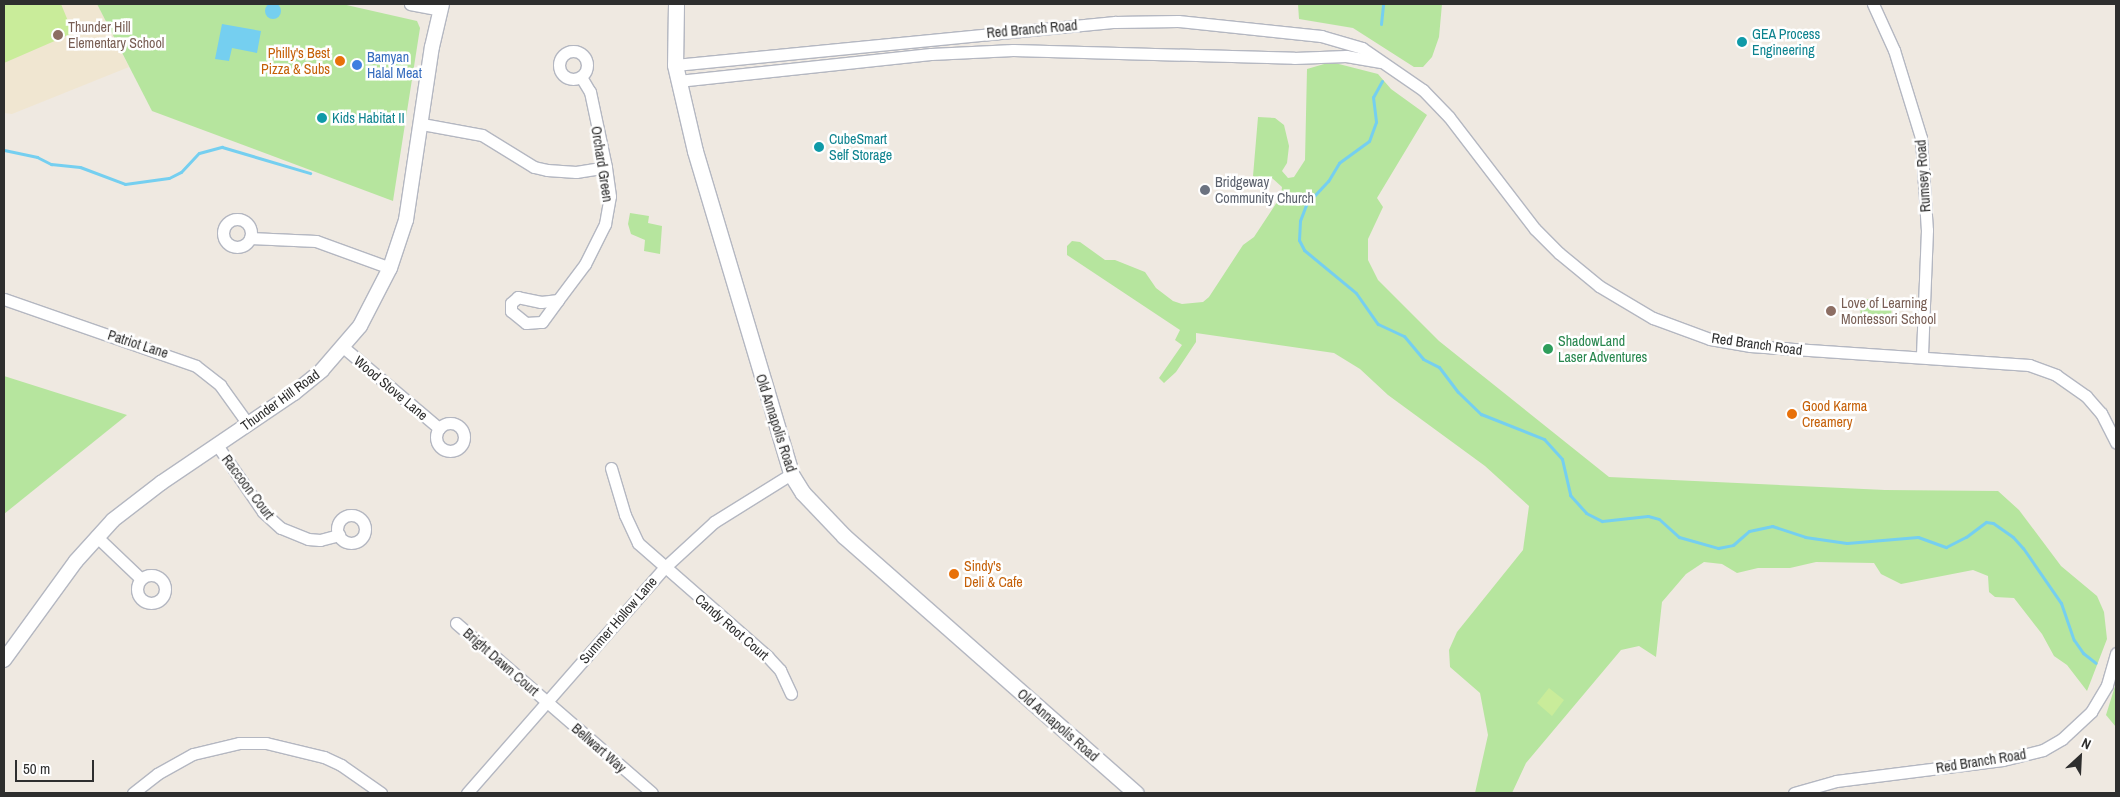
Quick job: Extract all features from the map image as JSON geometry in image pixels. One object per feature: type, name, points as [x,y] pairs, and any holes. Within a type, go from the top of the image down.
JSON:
[{"type":"main road","name":"Old Annapolis Road","points":[[676,4],[676,65],[694,151],[791,474],[819,511],[851,542],[1136,793]]},
{"type":"street","points":[[410,4],[441,7]]},
{"type":"street","name":"Rumsey Road","points":[[1873,4],[1894,50],[1921,138],[1927,230],[1922,357]]},
{"type":"street","name":"Thunder Hill Road","points":[[4,660],[96,536],[139,499],[294,393],[343,347],[371,308],[390,268],[406,220],[441,7]]},
{"type":"street","name":"Red Branch Road","points":[[676,65],[1069,25],[1178,21],[1321,36],[1362,48],[1423,90],[1440,105],[1535,229],[1559,253],[1623,301],[1678,328],[1750,346],[2014,361],[2056,375],[2086,396],[2101,413],[2116,442]]},
{"type":"street","name":"Red Branch Road","points":[[678,81],[931,54],[1013,50],[1294,58],[1346,56],[1383,62]]},
{"type":"street","name":"Orchard Green","points":[[558,300],[585,264],[605,224],[610,196],[606,167],[590,92],[581,77]]},
{"type":"street","points":[[422,124],[482,135],[521,160],[547,170],[576,172],[606,167]]},
{"type":"street","points":[[250,238],[316,241],[390,268]]},
{"type":"street","name":"Patriot Lane","points":[[4,299],[196,366],[220,385],[248,424]]},
{"type":"street","name":"Wood Stove Lane","points":[[343,347],[439,428]]},
{"type":"street","name":"Raccoon Court","points":[[217,444],[263,512],[281,528],[308,539],[320,540],[339,535]]},
{"type":"street","name":"Candy Root Court","points":[[611,468],[631,530],[638,543],[664,568],[768,657],[780,670],[791,694]]},
{"type":"street","name":"Summer Hollow Lane","points":[[467,793],[664,568],[714,522],[791,474]]},
{"type":"street","points":[[96,536],[141,579]]},
{"type":"street","name":"Bright Dawn Court","points":[[456,623],[546,702]]},
{"type":"street","name":"Red Branch Road","points":[[1794,793],[1836,781],[2003,760],[2043,750],[2062,739],[2091,712],[2107,685],[2116,653]]},
{"type":"street","name":"Bellwart Way","points":[[546,702],[652,793]]},
{"type":"street","points":[[133,793],[157,774],[193,754],[239,744],[266,743],[324,757],[341,765],[381,793]]},
{"type":"shaded area","name":"Thunder Hill Elementary School","points":[[4,4],[97,4],[129,67],[12,114],[4,113]]},
{"type":"green space","points":[[4,4],[61,4],[73,33],[4,63]]},
{"type":"green space","points":[[97,4],[342,4],[417,21],[420,28],[393,201],[152,111]]},
{"type":"green space","points":[[1298,4],[1442,4],[1439,37],[1432,57],[1423,67],[1414,67],[1353,28],[1299,19]]},
{"type":"green space","points":[[1331,62],[1378,74],[1391,89],[1427,115],[1377,198],[1383,207],[1368,239],[1368,260],[1378,280],[1439,341],[1609,477],[1885,490],[1998,491],[2019,510],[2061,566],[2097,596],[2104,612],[2107,639],[2087,691],[2067,665],[2054,656],[2042,634],[2014,598],[1995,597],[1989,592],[1988,576],[1973,570],[1901,584],[1881,574],[1874,563],[1816,562],[1790,568],[1758,568],[1737,573],[1722,564],[1704,562],[1686,574],[1662,602],[1656,657],[1639,646],[1621,650],[1526,763],[1512,793],[1475,793],[1488,735],[1480,693],[1450,667],[1449,650],[1457,632],[1523,550],[1529,506],[1485,466],[1388,395],[1360,369],[1334,353],[1196,333],[1196,342],[1176,372],[1164,383],[1159,378],[1182,345],[1175,340],[1180,330],[1067,255],[1067,246],[1072,241],[1080,242],[1105,260],[1115,260],[1145,272],[1156,288],[1173,301],[1182,304],[1203,302],[1209,297],[1243,245],[1254,237],[1281,196],[1282,187],[1272,178],[1258,180],[1253,176],[1258,117],[1275,118],[1284,125],[1289,146],[1287,163],[1282,171],[1288,178],[1294,177],[1305,160],[1307,69]]},
{"type":"green space","points":[[630,213],[649,216],[648,223],[662,226],[660,254],[644,251],[645,240],[631,234],[628,224]]},
{"type":"green space","points":[[1861,299],[1892,300],[1891,323],[1860,322]]},
{"type":"green space","points":[[4,376],[127,415],[4,514]]},
{"type":"green space","points":[[2116,683],[2116,727],[2106,715]]},
{"type":"green space","points":[[1549,688],[1564,700],[1552,716],[1537,703]]},
{"type":"water","points":[[273,3],[281,11],[273,19],[265,11]]},
{"type":"water","points":[[222,24],[261,31],[257,53],[232,48],[229,61],[215,59]]},
{"type":"waterway","points":[[1381,24],[1383,4]]},
{"type":"waterway","points":[[1382,81],[1373,97],[1376,122],[1369,141],[1339,163],[1328,181],[1306,205],[1300,221],[1299,240],[1304,250],[1356,293],[1378,324],[1404,336],[1423,359],[1439,367],[1458,392],[1481,414],[1544,439],[1562,459],[1570,495],[1586,513],[1602,521],[1648,516],[1659,519],[1679,537],[1718,548],[1733,545],[1749,531],[1772,526],[1805,537],[1847,543],[1918,537],[1946,547],[1966,537],[1986,522],[1993,523],[2013,537],[2023,548],[2061,603],[2074,640],[2083,653],[2096,663]]},
{"type":"waterway","points":[[4,150],[37,157],[51,164],[80,167],[125,184],[169,178],[181,172],[199,153],[222,147],[310,173]]},
{"type":"place","name":"Thunder Hill Elementary School","points":[[58,35]]},
{"type":"place","name":"GEA Process Engineering","points":[[1742,42]]},
{"type":"place","name":"Philly's Best Pizza & Subs","points":[[340,61]]},
{"type":"place","name":"Bamyan Halal Meat","points":[[357,65]]},
{"type":"place","name":"Kids Habitat II","points":[[322,118]]},
{"type":"place","name":"CubeSmart Self Storage","points":[[819,147]]},
{"type":"place","name":"Bridgeway Community Church","points":[[1205,190]]},
{"type":"place","name":"Love of Learning Montessori School","points":[[1831,311]]},
{"type":"place","name":"ShadowLand Laser Adventures","points":[[1548,349]]},
{"type":"place","name":"Good Karma Creamery","points":[[1792,414]]},
{"type":"place","name":"Sindy's Deli & Cafe","points":[[954,574]]}]
